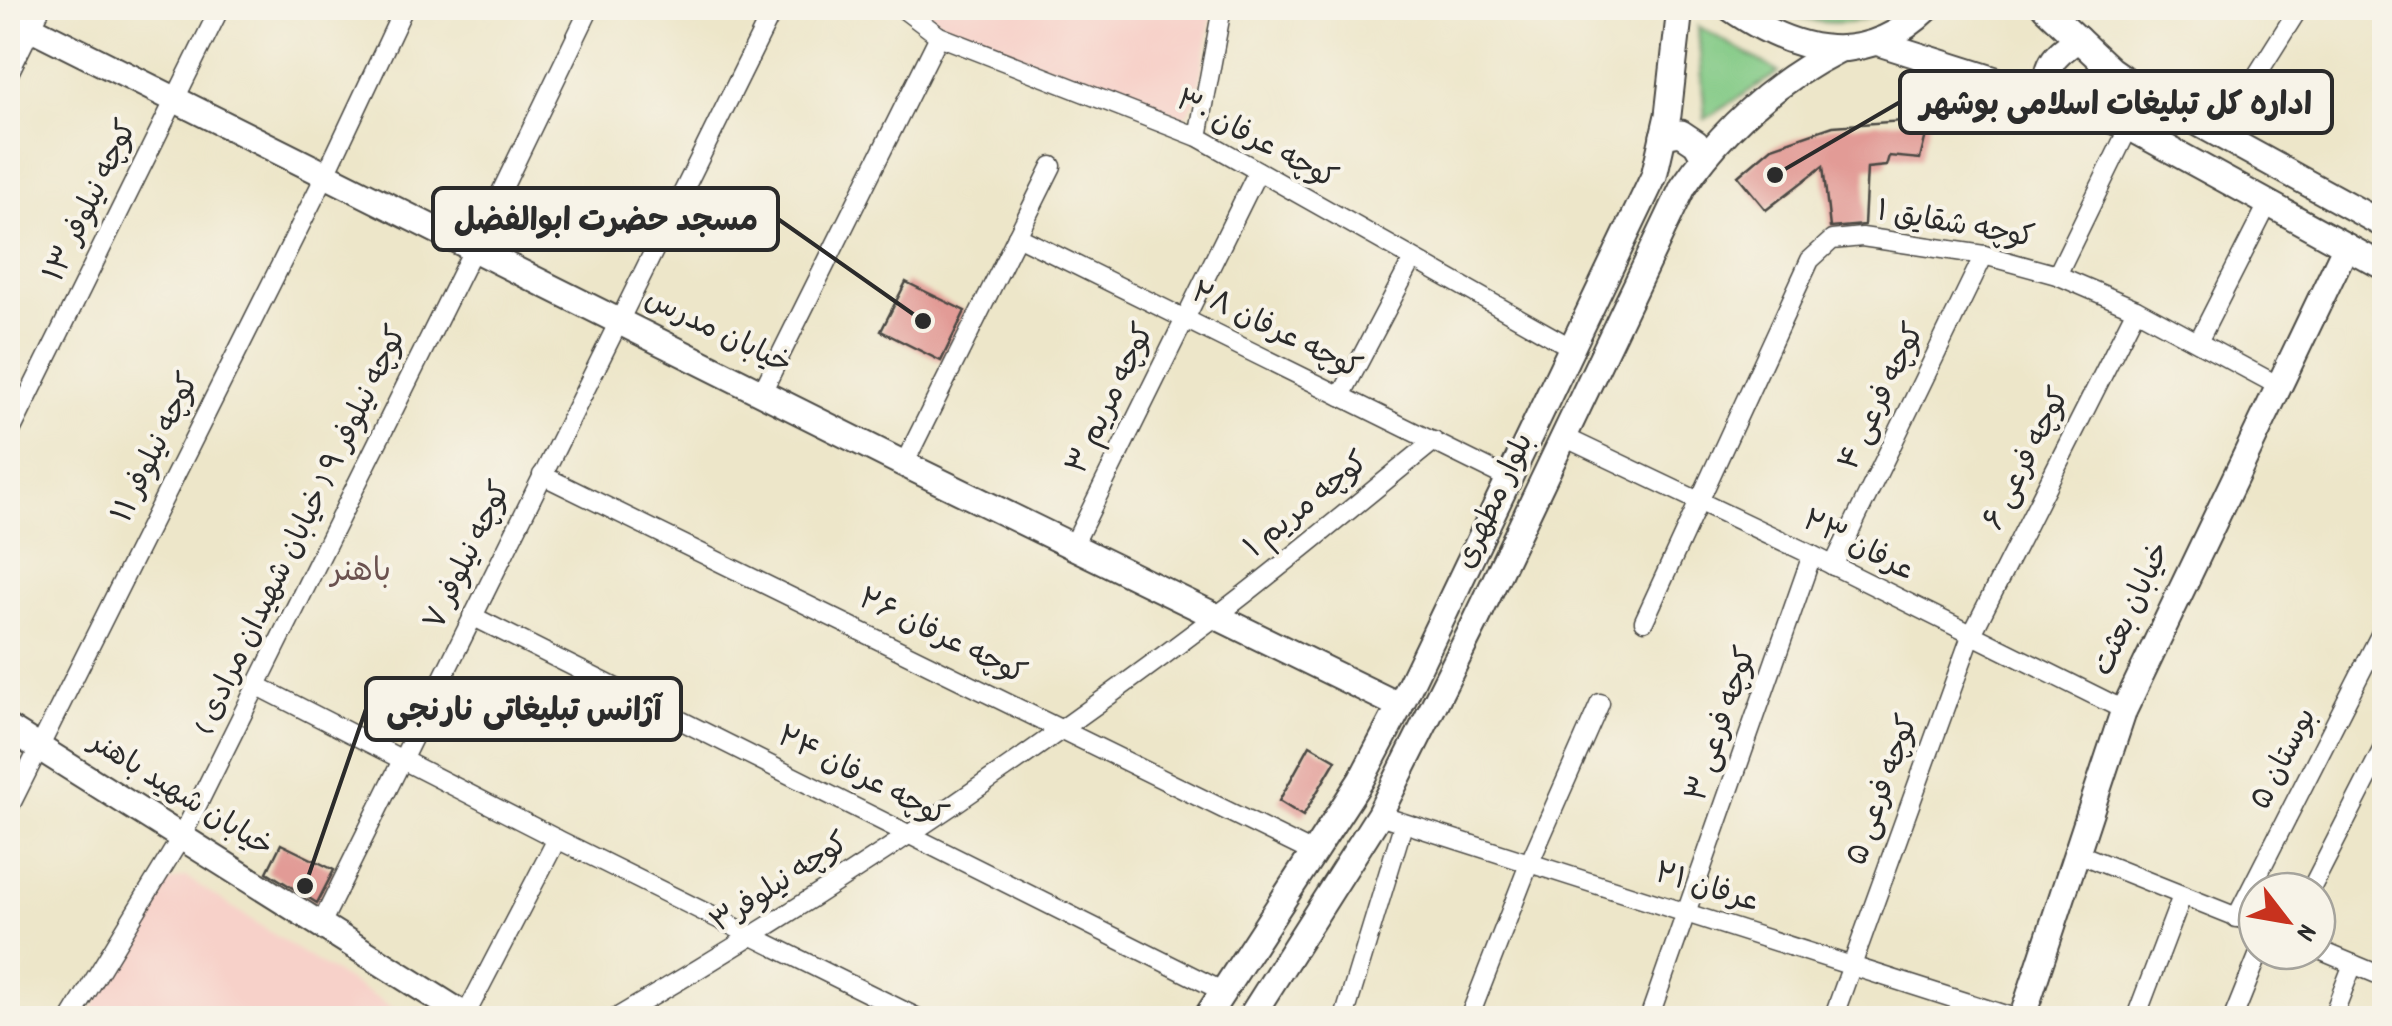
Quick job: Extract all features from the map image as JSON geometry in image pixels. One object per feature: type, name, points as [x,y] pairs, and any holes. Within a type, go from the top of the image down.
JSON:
[{"type":"street","name":"کوچه نیلوفر ۱۳","points":[[8,437],[220,8]]},
{"type":"street","name":"کوچه نیلوفر ۱۱","points":[[8,810],[326,174],[404,8]]},
{"type":"street","name":"کوچه نیلوفر ۹ ( خیابان شهیدان مرادی )","points":[[71,1018],[182,836],[590,8]]},
{"type":"street","name":"کوچه نیلوفر ۷","points":[[320,926],[774,8]]},
{"type":"street","name":"کوچه عرفان ۳۰","points":[[902,8],[939,36],[1198,137],[1572,348]]},
{"type":"street","points":[[1198,137],[1222,8]]},
{"type":"street","name":"بلوار مطهری","points":[[1206,1018],[1361,780],[1654,176],[1680,8]]},
{"type":"street","points":[[1730,8],[1788,41],[1838,50],[1879,44],[1907,28],[1928,8]]},
{"type":"street","points":[[2045,8],[2111,70],[2147,95],[2384,225]]},
{"type":"street","points":[[2219,136],[2299,8]]},
{"type":"street","name":"خیابان مدرس","points":[[8,16],[36,18],[174,100],[1400,706]]},
{"type":"street","points":[[8,75],[36,18]]},
{"type":"street","points":[[762,392],[939,36]]},
{"type":"street","points":[[2046,96],[2046,72],[2055,55],[2078,39]]},
{"type":"street","points":[[1879,44],[2046,96],[2128,127],[2384,266]]},
{"type":"street","name":"بلوار مطهری","points":[[1250,1018],[1391,820],[1564,437],[1683,188],[1704,156],[1736,121],[1796,72],[1838,50]]},
{"type":"street","points":[[2057,274],[2128,127]]},
{"type":"street","points":[[1663,136],[1680,133],[1696,142],[1704,156]]},
{"type":"street","points":[[904,464],[1052,166]]},
{"type":"street","name":"کوچه مریم ۳","points":[[1072,546],[1258,171]]},
{"type":"street","points":[[2198,342],[2268,204]]},
{"type":"street","name":"کوچه عرفان ۲۸","points":[[1017,236],[1509,479]]},
{"type":"street","name":"کوچه شقایق ۱","points":[[1644,621],[1810,260],[1832,240],[1862,237],[1984,255],[2057,274],[2136,309],[2277,384]]},
{"type":"street","name":"خیابان بعثت","points":[[2019,1018],[2124,710],[2346,246]]},
{"type":"street","name":"کوچه فرعی ۴","points":[[1833,566],[1984,255]]},
{"type":"street","points":[[1342,396],[1414,259]]},
{"type":"street","name":"کوچه فرعی ۶","points":[[1971,636],[2136,309]]},
{"type":"street","name":"عرفان ۲۳","points":[[1564,437],[2124,710]]},
{"type":"street","name":"کوچه مریم ۱","points":[[1216,616],[1434,441]]},
{"type":"street","name":"کوچه عرفان ۲۶","points":[[542,474],[1315,854]]},
{"type":"street","name":"کوچه فرعی ۳","points":[[1687,912],[1812,555]]},
{"type":"street","name":"کوچه عرفان ۲۴","points":[[472,616],[1224,992]]},
{"type":"street","name":"کوچه نیلوفر۳","points":[[616,1018],[753,938],[1061,728],[1216,616]]},
{"type":"street","name":"بوستان ۵","points":[[2236,918],[2384,627]]},
{"type":"street","name":"کوچه فرعی ۵","points":[[1850,964],[1971,636]]},
{"type":"street","points":[[258,686],[556,840],[918,1018]]},
{"type":"street","points":[[1470,1018],[1529,864],[1600,702]]},
{"type":"street","name":"خیابان شهید باهنر","points":[[8,728],[467,1017]]},
{"type":"street","points":[[2320,871],[2384,746]]},
{"type":"street","points":[[1344,1018],[1391,820]]},
{"type":"street","name":"عرفان ۲۱","points":[[1391,820],[2019,1018]]},
{"type":"street","points":[[467,1017],[556,840]]},
{"type":"street","points":[[2077,853],[2236,918]]},
{"type":"street","points":[[2136,1017],[2182,896]]},
{"type":"street","points":[[1649,1018],[1687,912]]},
{"type":"street","points":[[2337,957],[2384,976]]},
{"type":"street","points":[[1833,1018],[1850,964]]},
{"type":"street","points":[[2332,1018],[2354,964]]},
{"type":"street","points":[[2233,1018],[2252,971]]},
{"type":"shaded area","points":[[924,8],[1213,8],[1197,97],[1185,117],[953,32]]},
{"type":"shaded area","points":[[186,877],[410,1018],[87,1018],[167,882]]},
{"type":"green space","points":[[1765,8],[1887,8],[1858,20],[1827,22]]},
{"type":"green space","points":[[1698,26],[1779,72],[1705,119]]},
{"type":"building","points":[[1930,119],[1920,159],[1889,156],[1886,166],[1867,168],[1864,225],[1830,228],[1823,166],[1766,210],[1738,176],[1772,147],[1833,126]]},
{"type":"building","points":[[906,282],[965,311],[941,361],[881,331]]},
{"type":"building","points":[[1310,745],[1336,760],[1303,816],[1279,801]]},
{"type":"building","points":[[281,844],[334,870],[317,903],[267,872]]},
{"type":"place","name":"اداره کل تبلیغات اسلامی بوشهر","points":[[1775,175]]},
{"type":"place","name":"مسجد حضرت ابوالفضل","points":[[923,321]]},
{"type":"place","name":"آژانس تبلیغاتی نارنجی","points":[[305,886]]},
{"type":"district","name":"باهنر","points":[[361,574]]}]
